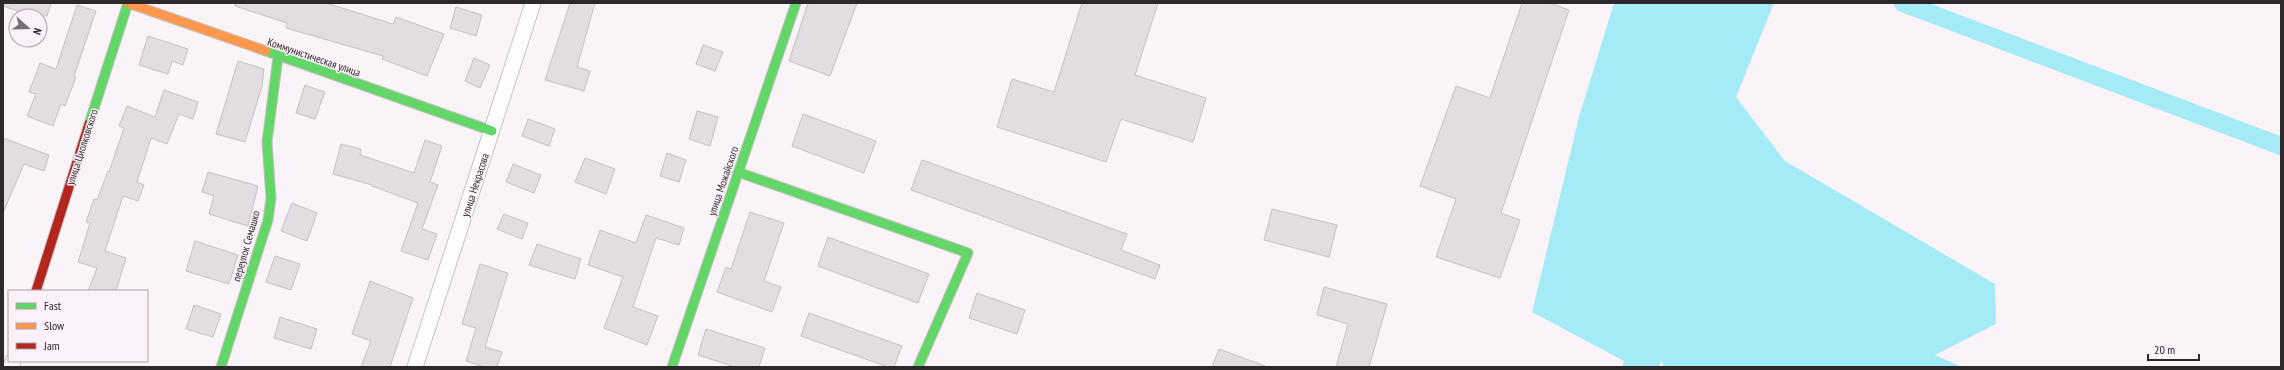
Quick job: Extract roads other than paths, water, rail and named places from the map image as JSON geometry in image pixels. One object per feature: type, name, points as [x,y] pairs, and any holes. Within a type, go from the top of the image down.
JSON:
[{"type":"street","name":"Коммунистическая улица","points":[[128,3],[492,131]]},
{"type":"street","name":"улица Циолковского","points":[[36,290],[128,3]]},
{"type":"street","name":"улица Некрасова","points":[[416,367],[533,3]]},
{"type":"street","name":"улица Можайского","points":[[672,367],[796,3]]},
{"type":"street","name":"переулок Семашко","points":[[221,367],[268,220],[271,198],[267,142],[278,57]]},
{"type":"street","points":[[738,172],[968,253],[918,367]]},
{"type":"water","points":[[1614,3],[1774,3],[1736,97],[1785,161],[1995,284],[1996,324],[1935,355],[1962,367],[1663,367],[1662,360],[1659,367],[1622,367],[1624,361],[1532,312],[1579,117]]},
{"type":"waterway","points":[[1903,3],[2281,146]]}]
